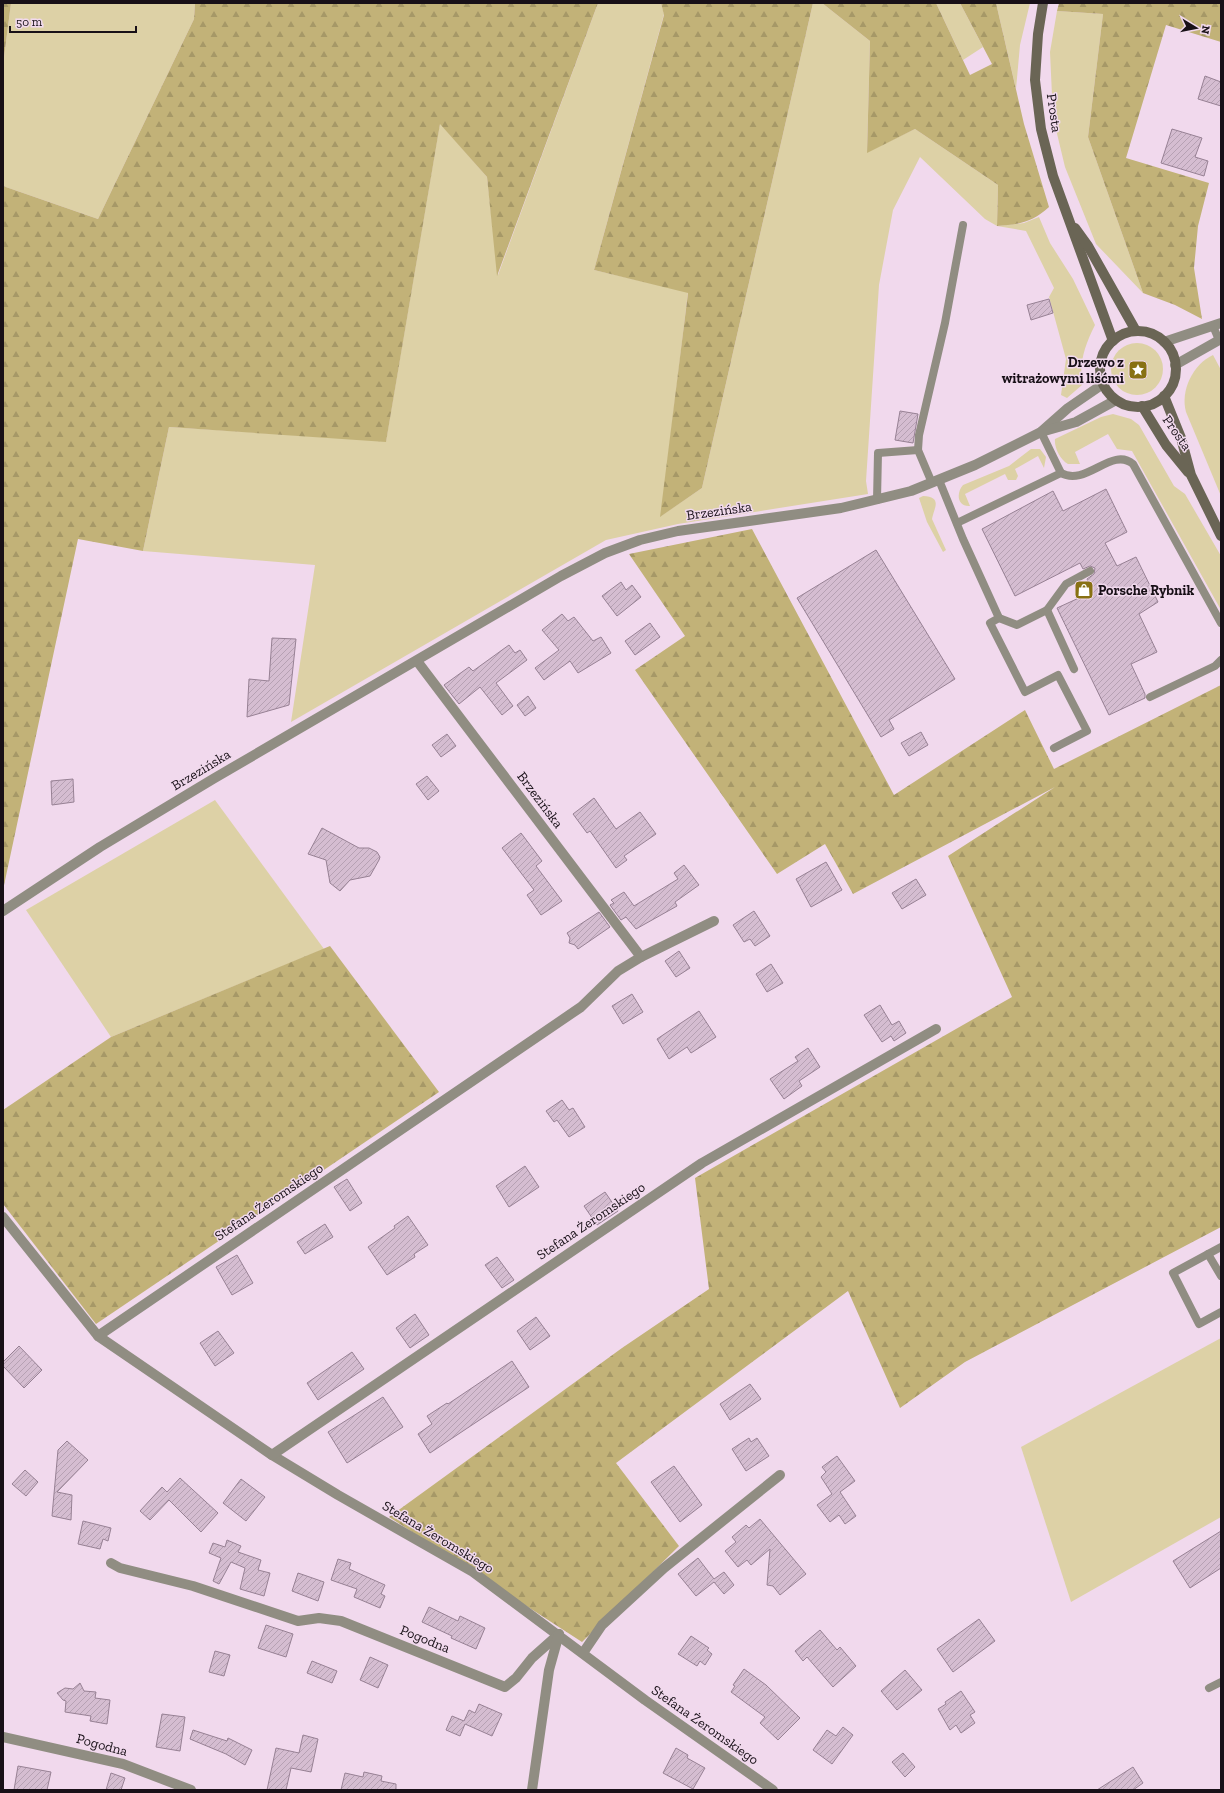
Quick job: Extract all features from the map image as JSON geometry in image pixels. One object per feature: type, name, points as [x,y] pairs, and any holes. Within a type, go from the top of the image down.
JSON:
[{"type":"main road","name":"Prosta","points":[[1043,3],[1036,52],[1036,80],[1039,115],[1050,168],[1113,341]]},
{"type":"main road","name":"Prosta","points":[[1071,223],[1088,246],[1136,332]]},
{"type":"main road","points":[[1136,332],[1151,334],[1164,342],[1172,353],[1175,366],[1173,382],[1164,396],[1154,403],[1142,406],[1126,405],[1116,400],[1103,384],[1100,371],[1102,358],[1113,341],[1121,335],[1136,332]]},
{"type":"main road","name":"Prosta","points":[[1164,396],[1181,438],[1191,475],[1221,536]]},
{"type":"main road","name":"Prosta","points":[[1142,406],[1166,445],[1191,475]]},
{"type":"street","points":[[1164,342],[1217,324]]},
{"type":"street","points":[[1175,366],[1220,340]]},
{"type":"street","name":"Brzezińska","points":[[1041,432],[1068,408],[1103,384]]},
{"type":"street","name":"Brzezińska","points":[[3,912],[127,831],[561,576],[622,545],[678,531],[841,508],[911,491],[975,465],[1041,432],[1076,422],[1116,400]]},
{"type":"street","name":"Brzezińska","points":[[417,661],[641,957]]},
{"type":"street","name":"Stefana Żeromskiego","points":[[98,1336],[581,1008],[618,970],[714,921]]},
{"type":"street","name":"Stefana Żeromskiego","points":[[272,1455],[702,1163],[936,1029]]},
{"type":"street","name":"Stefana Żeromskiego","points":[[3,1217],[98,1336],[272,1455],[338,1495],[473,1572],[559,1634],[645,1700],[773,1790]]},
{"type":"street","points":[[583,1652],[602,1625],[664,1568],[780,1475]]},
{"type":"street","name":"Pogodna","points":[[111,1563],[120,1568],[186,1584],[298,1621],[319,1618],[341,1621],[505,1687],[516,1678],[532,1658],[559,1634]]},
{"type":"street","points":[[532,1790],[549,1670],[559,1634]]},
{"type":"street","name":"Pogodna","points":[[3,1738],[123,1764],[191,1790]]},
{"type":"lane","points":[[963,225],[945,323],[919,435],[918,450],[956,523],[999,618],[1017,625],[1047,610],[1066,584],[1090,571]]},
{"type":"lane","points":[[1217,324],[1220,340]]},
{"type":"lane","points":[[1041,432],[1062,473],[1067,476],[1086,474],[1118,459],[1127,460],[1133,464],[1221,623]]},
{"type":"lane","points":[[877,500],[878,453],[918,450]]},
{"type":"lane","points":[[956,523],[1062,473]]},
{"type":"lane","points":[[1047,610],[1074,669]]},
{"type":"lane","points":[[999,618],[990,622],[1025,692],[1058,675],[1087,731],[1054,748]]},
{"type":"lane","points":[[1150,697],[1214,666],[1221,660]]},
{"type":"lane","points":[[1221,1246],[1173,1273],[1199,1324],[1221,1312]]},
{"type":"lane","points":[[1208,1254],[1221,1276]]},
{"type":"lane","points":[[1209,1688],[1221,1682]]},
{"type":"shaded area","points":[[11,3],[195,3],[194,19],[98,219],[3,186],[3,65]]},
{"type":"shaded area","points":[[598,3],[661,3],[664,14],[594,270],[688,292],[661,516],[702,488],[813,3],[822,3],[870,41],[867,152],[915,129],[998,185],[997,226],[985,219],[920,157],[893,210],[879,285],[866,481],[868,494],[678,524],[606,540],[291,722],[315,565],[143,551],[169,427],[386,441],[440,123],[487,177],[498,275]]},
{"type":"shaded area","points":[[936,3],[960,3],[983,47],[963,60]]},
{"type":"shaded area","points":[[996,3],[1030,3],[1020,45],[1016,89]]},
{"type":"shaded area","points":[[1057,11],[1103,14],[1088,137],[1143,293],[1096,244],[1065,167],[1053,117],[1050,52]]},
{"type":"shaded area","points":[[1039,217],[1050,243],[1073,279],[1095,325],[1088,340],[1082,361],[1082,385],[1067,398],[1061,395],[1066,359],[1049,297],[1054,288],[1026,231],[997,226],[1024,223]]},
{"type":"shaded area","points":[[1137,343],[1151,347],[1159,355],[1163,369],[1159,383],[1151,391],[1137,395],[1123,391],[1115,383],[1111,369],[1115,355],[1123,347]]},
{"type":"shaded area","points":[[1213,355],[1221,370],[1221,496],[1186,412],[1185,404],[1187,387],[1194,371],[1206,359]]},
{"type":"shaded area","points":[[1113,414],[1131,419],[1139,425],[1174,486],[1185,494],[1221,556],[1221,610],[1132,451],[1117,449],[1108,434],[1075,452],[1080,464],[1068,464],[1062,460],[1058,453],[1055,446],[1055,439],[1101,417]]},
{"type":"shaded area","points":[[1031,449],[1040,449],[1046,457],[1044,468],[1038,456],[1015,469],[1018,476],[1016,480],[1008,480],[1005,474],[965,494],[970,506],[966,506],[960,502],[959,492],[963,485],[1009,466]]},
{"type":"shaded area","points":[[923,496],[933,498],[935,501],[936,504],[932,519],[946,550],[943,552],[927,522],[919,498]]},
{"type":"shaded area","points":[[215,800],[324,949],[111,1037],[26,910]]},
{"type":"shaded area","points":[[1221,1338],[1221,1517],[1071,1602],[1021,1447]]},
{"type":"green space","points":[[3,3],[11,3],[3,65]]},
{"type":"green space","points":[[195,3],[598,3],[497,276],[487,177],[440,124],[386,442],[169,427],[143,551],[78,539],[3,890],[3,186],[98,219],[194,19]]},
{"type":"green space","points":[[661,3],[813,3],[702,488],[660,517],[688,293],[594,270],[664,15]]},
{"type":"green space","points":[[822,3],[936,3],[970,75],[992,64],[960,3],[996,3],[1024,124],[1049,207],[1037,216],[1025,222],[997,226],[998,185],[915,129],[867,153],[870,41]]},
{"type":"green space","points":[[1059,3],[1221,3],[1221,42],[1166,25],[1126,158],[1209,183],[1198,226],[1194,268],[1202,319],[1175,305],[1143,293],[1088,137],[1103,14],[1057,11]]},
{"type":"green space","points":[[752,529],[894,795],[1025,710],[1054,769],[1221,685],[1221,1227],[965,1362],[900,1408],[848,1291],[616,1463],[679,1546],[582,1642],[389,1517],[622,1348],[709,1289],[695,1178],[1012,997],[948,856],[1055,787],[853,894],[825,844],[777,874],[635,670],[685,636],[629,554]]},
{"type":"green space","points":[[330,946],[439,1092],[96,1324],[3,1204],[3,1110],[111,1037]]},
{"type":"building","points":[[1205,76],[1221,82],[1221,106],[1198,99]]},
{"type":"building","points":[[1172,129],[1202,138],[1195,157],[1208,161],[1204,176],[1161,163]]},
{"type":"building","points":[[1049,299],[1053,313],[1031,320],[1027,305]]},
{"type":"building","points":[[900,411],[918,414],[913,443],[895,440]]},
{"type":"building","points":[[1106,489],[1127,532],[1105,543],[1117,566],[1136,557],[1158,602],[1139,614],[1157,652],[1131,664],[1145,694],[1145,698],[1109,715],[1057,608],[1092,592],[1087,579],[1094,574],[1095,568],[1090,566],[1083,569],[1080,563],[1015,596],[982,529],[1053,491],[1063,511]]},
{"type":"building","points":[[876,550],[955,679],[889,720],[894,729],[881,737],[797,598]]},
{"type":"building","points":[[621,582],[626,590],[632,585],[641,597],[617,616],[602,596]]},
{"type":"building","points":[[562,614],[568,621],[574,617],[593,641],[601,637],[611,653],[578,673],[570,661],[544,680],[535,668],[559,650],[542,630]]},
{"type":"building","points":[[650,623],[660,637],[635,655],[625,641]]},
{"type":"building","points":[[272,638],[296,639],[289,705],[247,717],[249,679],[269,681]]},
{"type":"building","points":[[509,645],[515,653],[520,650],[527,660],[496,683],[513,706],[502,715],[480,687],[459,704],[444,685],[469,667],[473,671]]},
{"type":"building","points":[[528,696],[536,708],[525,716],[517,705]]},
{"type":"building","points":[[921,732],[928,745],[909,756],[901,743]]},
{"type":"building","points":[[447,734],[456,746],[441,757],[432,745]]},
{"type":"building","points":[[427,776],[439,791],[428,800],[416,784]]},
{"type":"building","points":[[73,779],[74,802],[52,805],[51,781]]},
{"type":"building","points":[[594,798],[616,829],[640,812],[656,834],[624,856],[627,860],[616,868],[590,831],[587,833],[573,814]]},
{"type":"building","points":[[322,828],[359,848],[369,848],[377,852],[380,857],[370,876],[350,880],[340,891],[330,883],[326,860],[308,854]]},
{"type":"building","points":[[521,833],[542,861],[536,866],[562,901],[541,915],[527,895],[534,890],[502,848]]},
{"type":"building","points":[[826,862],[842,890],[811,907],[796,879]]},
{"type":"building","points":[[684,865],[699,885],[675,902],[677,906],[636,929],[626,917],[621,920],[610,905],[614,903],[611,900],[624,892],[634,906],[678,879],[674,873]]},
{"type":"building","points":[[916,879],[926,895],[902,909],[892,893]]},
{"type":"building","points":[[754,911],[770,936],[755,946],[750,939],[744,942],[733,925]]},
{"type":"building","points":[[599,912],[610,927],[578,949],[575,945],[569,943],[570,938],[567,933]]},
{"type":"building","points":[[679,951],[690,968],[676,977],[665,961]]},
{"type":"building","points":[[771,964],[783,983],[767,992],[756,974]]},
{"type":"building","points":[[632,994],[643,1012],[623,1024],[612,1006]]},
{"type":"building","points":[[880,1005],[892,1025],[899,1021],[906,1033],[894,1041],[891,1036],[882,1042],[864,1015]]},
{"type":"building","points":[[699,1011],[716,1037],[691,1053],[687,1047],[669,1059],[657,1039]]},
{"type":"building","points":[[808,1048],[820,1067],[799,1081],[802,1086],[784,1099],[770,1079],[798,1061],[795,1057]]},
{"type":"building","points":[[562,1100],[569,1110],[573,1108],[585,1127],[569,1137],[557,1120],[554,1122],[546,1111]]},
{"type":"building","points":[[525,1166],[539,1187],[509,1207],[496,1186]]},
{"type":"building","points":[[347,1179],[362,1203],[350,1211],[334,1187]]},
{"type":"building","points":[[605,1192],[618,1211],[597,1225],[584,1206]]},
{"type":"building","points":[[408,1216],[428,1245],[414,1254],[415,1257],[387,1275],[368,1247],[395,1228],[394,1226]]},
{"type":"building","points":[[325,1224],[333,1237],[305,1254],[297,1242]]},
{"type":"building","points":[[237,1255],[253,1283],[232,1295],[216,1267]]},
{"type":"building","points":[[497,1257],[514,1280],[502,1288],[485,1265]]},
{"type":"building","points":[[415,1314],[429,1335],[410,1348],[396,1328]]},
{"type":"building","points":[[536,1317],[550,1336],[530,1350],[517,1331]]},
{"type":"building","points":[[218,1331],[234,1353],[215,1366],[200,1343]]},
{"type":"building","points":[[19,1346],[42,1370],[24,1388],[3,1366],[3,1362]]},
{"type":"building","points":[[352,1352],[364,1369],[318,1400],[307,1383]]},
{"type":"building","points":[[512,1361],[529,1387],[430,1453],[418,1434],[432,1424],[427,1416],[447,1403],[448,1404]]},
{"type":"building","points":[[750,1384],[761,1399],[730,1420],[720,1404]]},
{"type":"building","points":[[383,1397],[403,1427],[347,1463],[328,1432]]},
{"type":"building","points":[[749,1438],[751,1442],[757,1438],[769,1456],[746,1471],[732,1449]]},
{"type":"building","points":[[67,1441],[88,1460],[57,1492],[72,1495],[71,1520],[52,1516],[58,1450]]},
{"type":"building","points":[[837,1456],[855,1481],[840,1492],[856,1516],[845,1524],[839,1515],[830,1522],[817,1505],[832,1494],[821,1477],[826,1472],[822,1467]]},
{"type":"building","points":[[674,1466],[702,1505],[680,1522],[651,1482]]},
{"type":"building","points":[[25,1470],[38,1482],[26,1496],[12,1484]]},
{"type":"building","points":[[180,1478],[218,1513],[201,1532],[169,1500],[150,1520],[140,1511],[162,1487],[167,1492]]},
{"type":"building","points":[[241,1479],[265,1497],[246,1521],[223,1503]]},
{"type":"building","points":[[760,1519],[806,1574],[780,1595],[773,1586],[767,1585],[770,1549],[751,1565],[747,1560],[738,1567],[725,1551],[736,1542],[732,1537],[746,1525],[749,1528]]},
{"type":"building","points":[[83,1521],[111,1528],[108,1541],[103,1539],[100,1549],[78,1544]]},
{"type":"building","points":[[1221,1531],[1221,1568],[1190,1588],[1173,1561]]},
{"type":"building","points":[[227,1540],[241,1546],[238,1552],[261,1560],[258,1570],[270,1573],[264,1596],[240,1589],[245,1568],[231,1562],[219,1584],[213,1581],[221,1558],[209,1553],[213,1543],[225,1547]]},
{"type":"building","points":[[698,1558],[714,1579],[724,1572],[734,1585],[724,1594],[714,1582],[696,1596],[678,1574]]},
{"type":"building","points":[[338,1559],[351,1563],[349,1569],[385,1585],[381,1594],[385,1596],[380,1608],[354,1597],[357,1589],[331,1580]]},
{"type":"building","points":[[298,1573],[324,1582],[318,1601],[292,1591]]},
{"type":"building","points":[[429,1607],[458,1621],[460,1616],[485,1628],[476,1649],[451,1638],[452,1636],[422,1622]]},
{"type":"building","points":[[979,1619],[995,1641],[953,1672],[937,1649]]},
{"type":"building","points":[[266,1625],[293,1634],[286,1657],[258,1648]]},
{"type":"building","points":[[820,1630],[837,1650],[840,1647],[856,1666],[833,1687],[807,1657],[803,1661],[795,1651]]},
{"type":"building","points":[[691,1636],[709,1648],[707,1650],[712,1654],[705,1665],[700,1661],[697,1666],[678,1654]]},
{"type":"building","points":[[215,1651],[230,1655],[224,1676],[209,1672]]},
{"type":"building","points":[[370,1657],[388,1665],[378,1688],[360,1680]]},
{"type":"building","points":[[312,1661],[337,1671],[332,1683],[307,1673]]},
{"type":"building","points":[[744,1669],[766,1685],[800,1718],[778,1740],[760,1723],[765,1717],[731,1692],[735,1686],[733,1685]]},
{"type":"building","points":[[905,1670],[922,1690],[897,1710],[881,1691]]},
{"type":"building","points":[[80,1683],[84,1691],[96,1692],[95,1698],[110,1700],[107,1724],[90,1721],[91,1716],[65,1712],[66,1701],[63,1700],[57,1693],[65,1688],[73,1689]]},
{"type":"building","points":[[961,1691],[975,1712],[970,1715],[975,1723],[961,1733],[956,1725],[950,1730],[938,1709]]},
{"type":"building","points":[[479,1704],[502,1714],[492,1736],[465,1724],[460,1736],[446,1730],[452,1716],[464,1721],[469,1710],[475,1713]]},
{"type":"building","points":[[162,1714],[185,1717],[180,1751],[156,1747]]},
{"type":"building","points":[[843,1727],[853,1735],[832,1764],[813,1750],[827,1730],[836,1736]]},
{"type":"building","points":[[193,1730],[227,1741],[228,1738],[252,1750],[245,1765],[226,1754],[190,1739]]},
{"type":"building","points":[[303,1735],[318,1739],[311,1772],[291,1768],[286,1790],[267,1790],[276,1748],[299,1753]]},
{"type":"building","points":[[676,1748],[688,1755],[687,1758],[705,1768],[693,1789],[663,1773]]},
{"type":"building","points":[[903,1753],[915,1767],[905,1777],[892,1762]]},
{"type":"building","points":[[18,1766],[51,1772],[47,1790],[14,1790]]},
{"type":"building","points":[[1133,1767],[1143,1783],[1133,1790],[1097,1790]]},
{"type":"building","points":[[364,1772],[382,1776],[381,1781],[396,1784],[396,1790],[341,1790],[345,1773],[363,1777]]},
{"type":"building","points":[[111,1773],[125,1778],[121,1790],[106,1790]]},
{"type":"place","name":"Drzewo z witrażowymi liśćmi","points":[[1138,370]]},
{"type":"place","name":"Porsche Rybnik","points":[[1084,590]]}]
